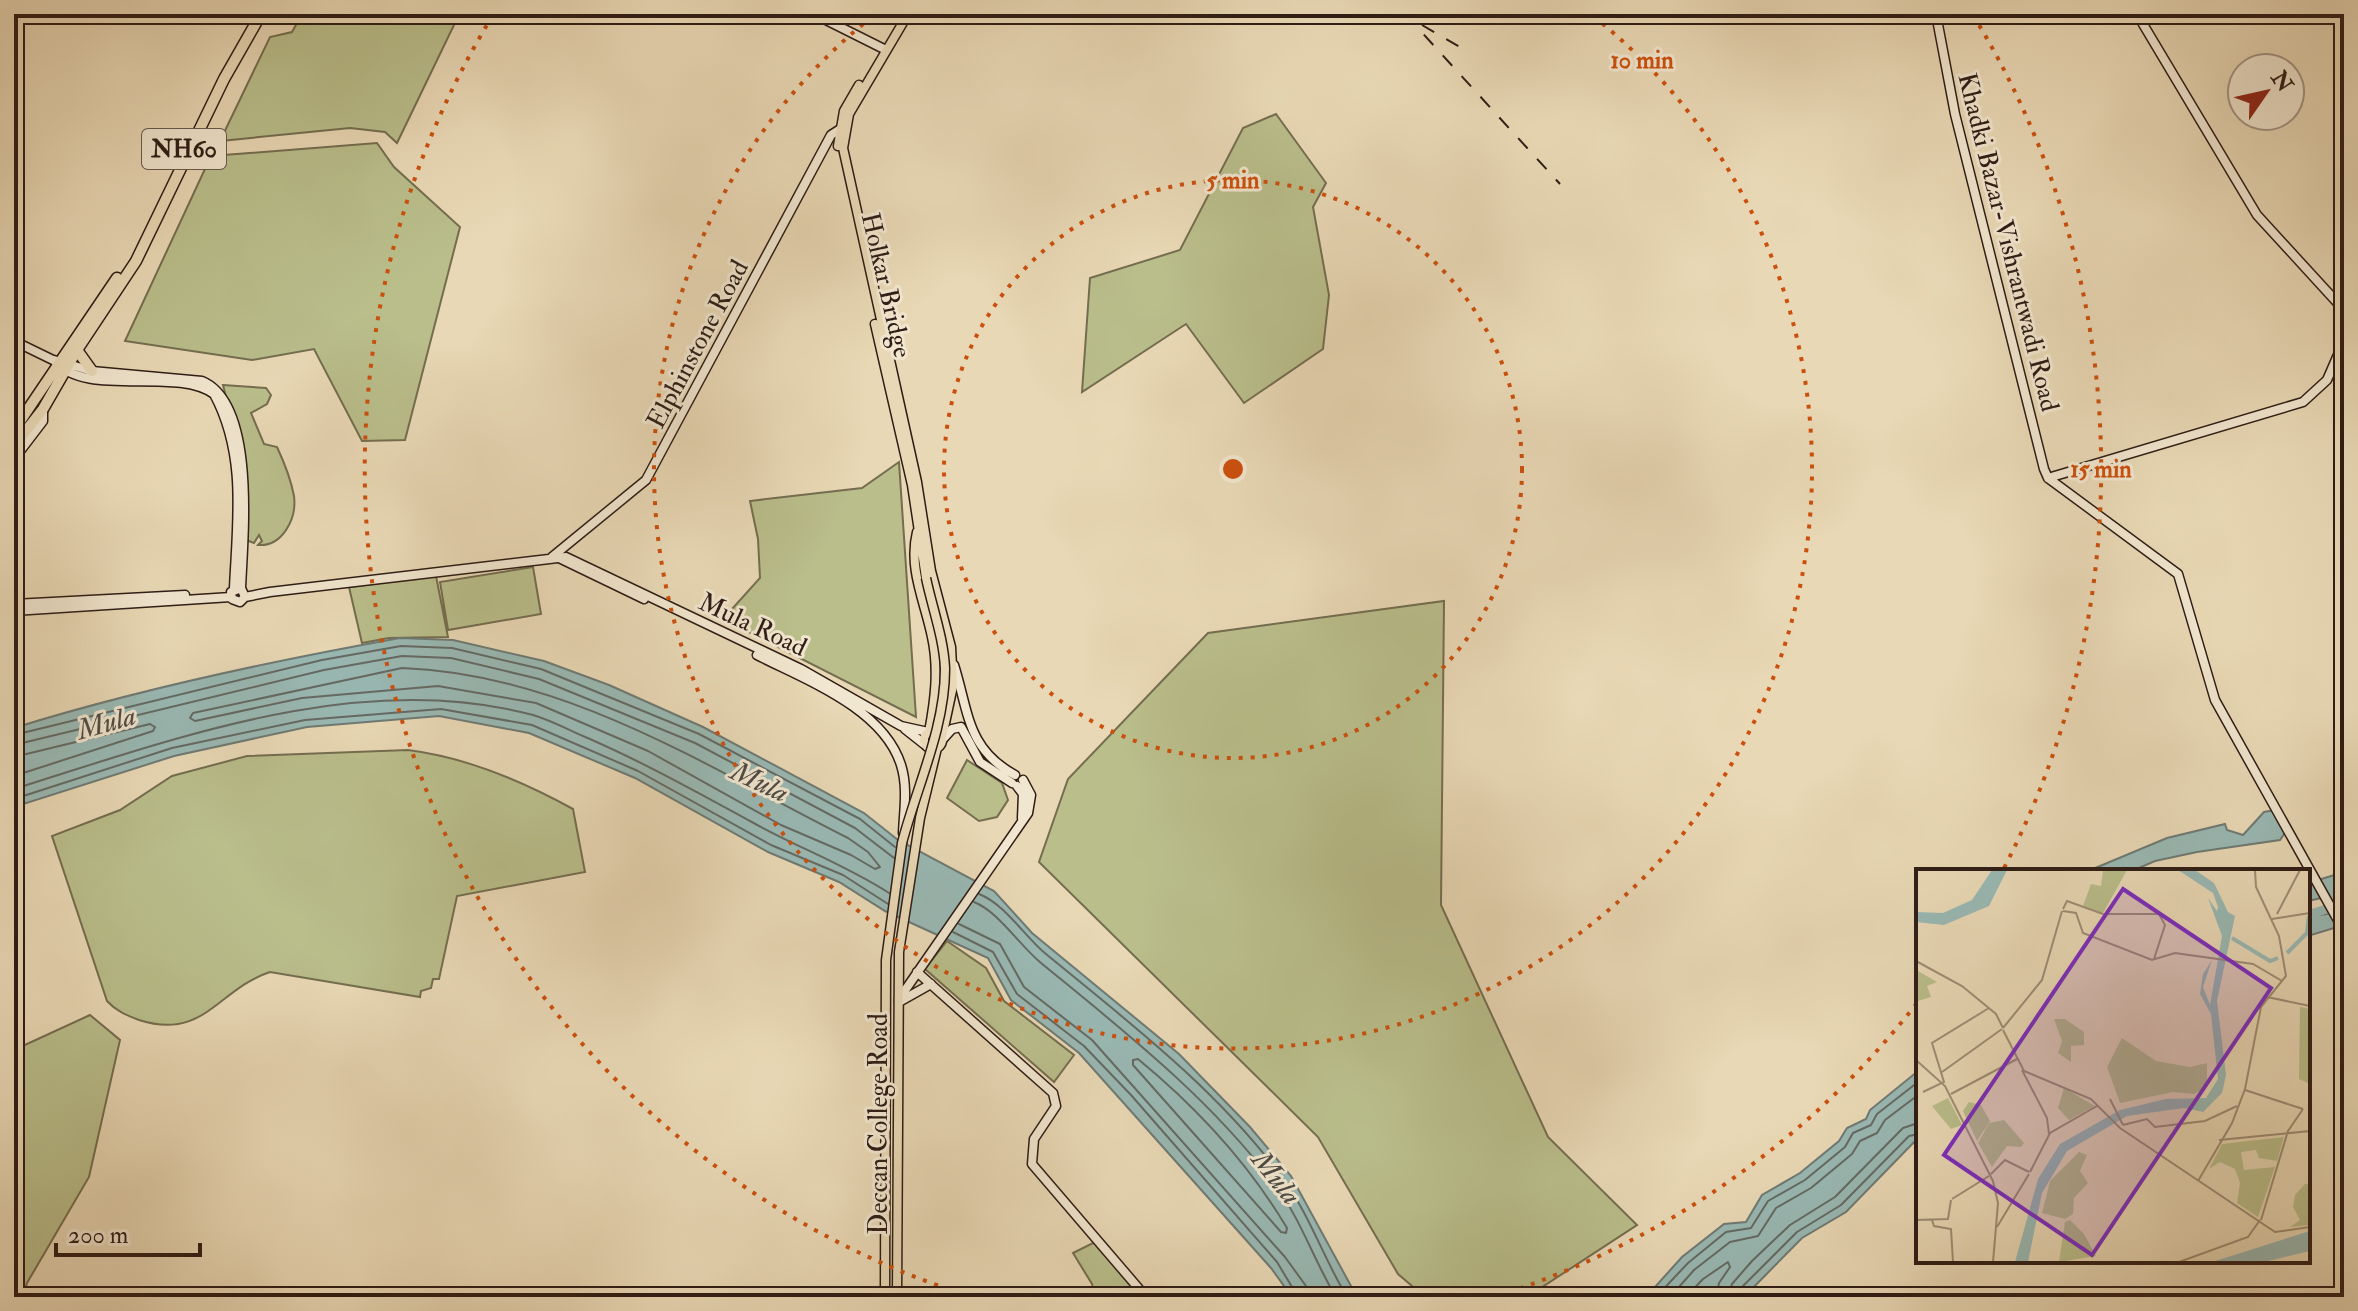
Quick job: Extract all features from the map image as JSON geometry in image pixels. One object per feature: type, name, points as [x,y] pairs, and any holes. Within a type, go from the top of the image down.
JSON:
[{"type":"highway","name":"NH60","points":[[14,430],[62,364],[131,258],[219,76],[253,14]]},
{"type":"highway","name":"NH60","points":[[14,446],[43,409],[62,364],[77,350],[136,261],[224,79],[261,14]]},
{"type":"highway","points":[[77,350],[92,371]]},
{"type":"main road","name":"Elphinstone Road","points":[[905,14],[843,126],[845,159],[924,516],[931,571],[954,664],[950,706],[940,742]]},
{"type":"main road","name":"Holkar Bridge","points":[[843,126],[839,159],[919,525],[926,578],[942,649],[944,678],[939,721],[902,843]]},
{"type":"main road","points":[[919,525],[913,551],[914,569],[936,667],[929,732],[924,744],[930,749],[940,742],[937,732],[929,732]]},
{"type":"main road","name":"Deccan College Road","points":[[897,1297],[899,952],[920,818],[940,742]]},
{"type":"main road","name":"Deccan College Road","points":[[885,1297],[886,960],[902,843]]},
{"type":"street","points":[[814,14],[882,52]]},
{"type":"street","name":"Khadki Bazar-Vishrantwadi Road","points":[[1936,14],[1955,114],[2048,478]]},
{"type":"street","points":[[2137,14],[2257,215],[2344,310]]},
{"type":"street","name":"Elphinstone Road","points":[[555,558],[646,480],[831,135],[843,126]]},
{"type":"street","points":[[14,341],[62,364],[106,379],[201,387],[214,394],[233,442],[239,481],[238,592]]},
{"type":"street","points":[[2048,478],[2303,402],[2327,380],[2344,341]]},
{"type":"street","points":[[62,364],[92,371],[197,381],[218,390],[238,441],[244,480],[238,592]]},
{"type":"street","points":[[14,459],[43,421],[43,409]]},
{"type":"street","points":[[2048,478],[2114,523],[2178,574],[2215,700],[2310,869]]},
{"type":"street","points":[[14,604],[270,592],[555,558]]},
{"type":"street","name":"Mula Road","points":[[555,558],[649,598],[901,726],[929,732]]},
{"type":"street","points":[[14,611],[238,592]]},
{"type":"street","points":[[899,1001],[910,989],[927,954],[1022,823],[1031,802],[1017,781],[978,744],[954,664]]},
{"type":"street","points":[[788,668],[862,714],[895,751],[905,786],[902,843]]},
{"type":"street","points":[[901,726],[924,744]]},
{"type":"street","points":[[940,742],[952,729],[961,727],[980,762],[1017,781]]},
{"type":"street","points":[[2310,869],[2344,931]]},
{"type":"street","points":[[917,972],[1053,1093],[1056,1106],[1034,1139],[1032,1164],[1146,1297]]},
{"type":"street","points":[[910,989],[931,984]]},
{"type":"green space","points":[[302,14],[453,14],[455,23],[397,143],[385,132],[350,128],[220,141],[270,37],[292,32]]},
{"type":"green space","points":[[1276,114],[1326,183],[1313,207],[1329,295],[1323,349],[1244,403],[1186,324],[1082,392],[1090,278],[1180,250],[1243,128]]},
{"type":"green space","points":[[377,143],[394,167],[460,227],[405,440],[362,441],[314,349],[252,360],[125,341],[211,156]]},
{"type":"green space","points":[[223,385],[266,388],[271,395],[267,404],[251,413],[264,444],[277,447],[291,484],[294,505],[286,530],[267,544],[258,545],[262,541],[259,535],[254,543],[246,540],[246,476]]},
{"type":"green space","points":[[899,462],[916,717],[723,619],[760,578],[758,539],[750,501],[862,488]]},
{"type":"green space","points":[[533,567],[541,614],[448,630],[440,582]]},
{"type":"green space","points":[[436,576],[448,637],[389,638],[362,643],[349,587]]},
{"type":"green space","points":[[1444,601],[1441,905],[1548,1137],[1637,1225],[1527,1297],[1425,1297],[1398,1274],[1318,1137],[1039,862],[1068,779],[1208,633]]},
{"type":"green space","points":[[408,750],[451,758],[493,772],[573,809],[585,872],[457,896],[439,979],[433,979],[431,988],[421,991],[420,997],[270,972],[252,980],[195,1019],[180,1024],[161,1025],[139,1020],[107,1001],[52,836],[120,810],[172,776],[247,756]]},
{"type":"green space","points":[[967,760],[1002,783],[1008,800],[997,817],[979,821],[947,798]]},
{"type":"green space","points":[[947,941],[986,968],[1004,1001],[1074,1055],[1054,1082],[925,969]]},
{"type":"green space","points":[[90,1015],[120,1040],[89,1177],[27,1283],[23,1297],[14,1297],[14,1050]]},
{"type":"green space","points":[[1095,1242],[1141,1297],[1095,1297],[1092,1284],[1073,1253]]},
{"type":"water","points":[[400,638],[453,640],[544,661],[609,685],[703,727],[864,813],[898,840],[994,891],[1032,933],[1179,1054],[1250,1127],[1291,1176],[1357,1297],[1292,1297],[1271,1268],[1079,1053],[1011,1000],[988,958],[885,911],[839,882],[768,852],[635,778],[529,733],[439,716],[307,727],[174,756],[14,807],[14,728],[206,677]]},
{"type":"water","points":[[2275,810],[2287,830],[2280,840],[2197,852],[2155,861],[2137,869],[2093,869],[2167,838],[2225,824],[2227,830],[2243,835],[2264,812]]},
{"type":"water","points":[[2344,872],[2344,925],[2310,935],[2310,916],[2327,914],[2332,907],[2326,897],[2310,901],[2310,882]]},
{"type":"water","points":[[1916,1073],[1916,1140],[1846,1212],[1802,1238],[1744,1297],[1646,1297],[1682,1257],[1724,1224],[1746,1222],[1762,1195],[1800,1173],[1839,1141],[1847,1128],[1866,1119],[1870,1110]]},
{"type":"waterway","name":"Mula","points":[[2310,914],[2344,903]]},
{"type":"railway","points":[[1405,14],[1560,184]]},
{"type":"railway","points":[[1422,25],[1460,47]]}]
